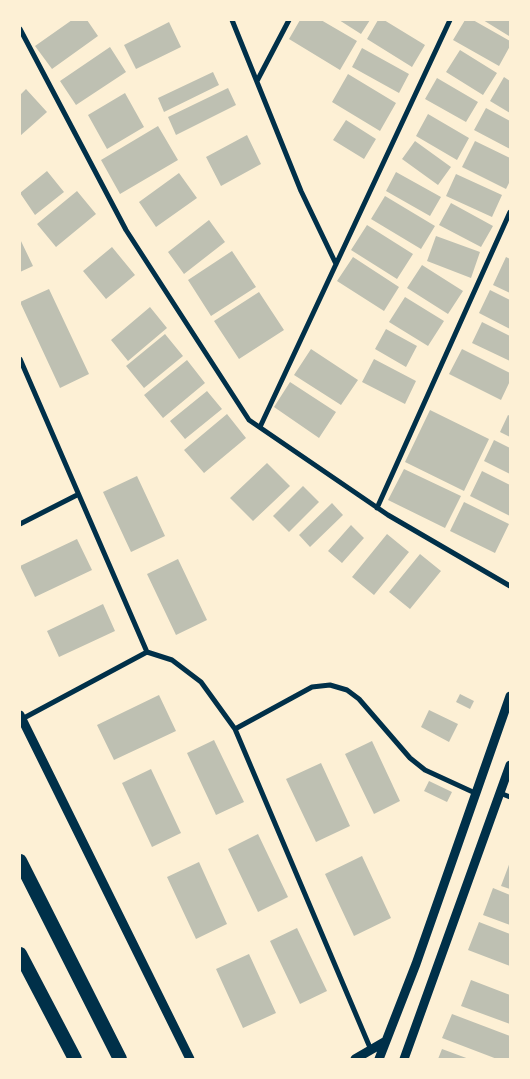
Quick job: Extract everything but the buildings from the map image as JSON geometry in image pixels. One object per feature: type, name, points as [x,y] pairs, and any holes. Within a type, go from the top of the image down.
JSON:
[{"type":"highway","points":[[20,861],[120,1059]]},
{"type":"highway","points":[[20,954],[75,1059]]},
{"type":"street","points":[[232,20],[301,191],[336,264]]},
{"type":"street","points":[[256,81],[288,20]]},
{"type":"street","points":[[260,427],[450,20]]},
{"type":"street","points":[[20,29],[126,230],[249,420],[377,508],[510,586]]},
{"type":"street","points":[[377,508],[510,212]]},
{"type":"street","points":[[20,359],[146,652]]},
{"type":"street","points":[[20,524],[78,495]]},
{"type":"street","points":[[190,1059],[21,717],[146,652],[172,660],[188,670],[201,682],[235,729],[371,1050]]},
{"type":"street","points":[[235,729],[312,688],[330,685],[347,690],[359,699],[410,758],[425,770],[447,782],[475,793]]},
{"type":"street","points":[[380,1059],[416,964],[510,696]]},
{"type":"street","points":[[404,1059],[510,765]]},
{"type":"street","points":[[500,793],[510,797]]},
{"type":"street","points":[[355,1059],[386,1041]]}]
